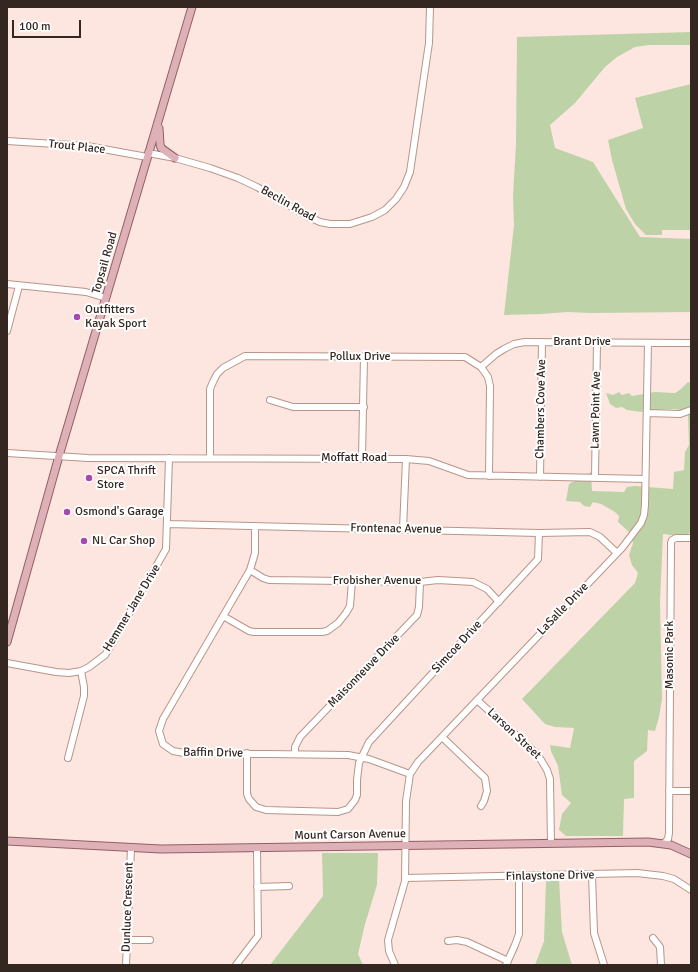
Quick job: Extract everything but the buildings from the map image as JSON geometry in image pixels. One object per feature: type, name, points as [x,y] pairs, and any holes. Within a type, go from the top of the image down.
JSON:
[{"type":"main road","name":"Topsail Road","points":[[7,642],[59,456],[192,7]]},
{"type":"main road","points":[[159,122],[160,144],[165,152],[175,158]]},
{"type":"main road","name":"Mount Carson Avenue","points":[[7,841],[130,848],[257,848],[642,842],[664,843],[691,854]]},
{"type":"street","name":"Beclin Road","points":[[148,155],[175,158],[238,178],[257,186],[309,217],[330,224],[350,224],[372,217],[385,210],[396,200],[404,187],[410,172],[427,56],[430,7]]},
{"type":"street","name":"Trout Place","points":[[7,141],[87,146],[148,155]]},
{"type":"street","points":[[7,284],[86,292],[106,298]]},
{"type":"street","points":[[7,331],[19,286]]},
{"type":"street","name":"Brant Drive","points":[[481,367],[496,354],[514,344],[525,342],[691,343]]},
{"type":"street","name":"Chambers Cove Ave","points":[[540,477],[542,342]]},
{"type":"street","name":"Lawn Point Ave","points":[[595,478],[597,342]]},
{"type":"street","name":"LaSalle Drive","points":[[395,965],[389,951],[388,936],[404,888],[406,800],[410,774],[418,762],[622,548],[641,523],[644,515],[645,504],[648,343]]},
{"type":"street","name":"Pollux Drive","points":[[210,458],[210,390],[217,374],[223,368],[244,356],[465,358],[481,367]]},
{"type":"street","points":[[362,458],[364,357]]},
{"type":"street","points":[[481,367],[488,377],[490,386],[489,476]]},
{"type":"street","points":[[270,400],[293,407],[364,407]]},
{"type":"street","points":[[647,413],[680,414],[691,410]]},
{"type":"street","name":"Moffatt Road","points":[[7,453],[72,458],[406,458],[429,461],[465,475],[645,478]]},
{"type":"street","name":"Hemmer Jane Drive","points":[[7,663],[60,673],[81,671],[97,662],[110,647],[165,552],[167,545],[168,524],[169,458]]},
{"type":"street","points":[[403,529],[406,458]]},
{"type":"street","name":"Frontenac Avenue","points":[[168,524],[539,533],[590,532],[600,537],[617,553]]},
{"type":"street","name":"Baffin Drive","points":[[255,526],[255,553],[250,570],[163,719],[159,731],[163,744],[178,753],[348,755],[361,757],[410,774]]},
{"type":"street","name":"Simcoe Drive","points":[[247,753],[247,794],[252,804],[256,807],[266,810],[338,812],[348,809],[352,805],[357,795],[357,771],[361,757],[373,736],[500,602],[538,559],[539,533]]},
{"type":"street","name":"Masonic Park","points":[[664,843],[668,839],[669,833],[670,543],[674,539],[691,538]]},
{"type":"street","name":"Frobisher Avenue","points":[[250,570],[269,580],[420,582],[438,580],[473,582],[486,589],[500,602]]},
{"type":"street","points":[[223,616],[249,631],[254,632],[327,631],[338,623],[350,606],[352,581]]},
{"type":"street","name":"Maisonneuve Drive","points":[[295,754],[295,747],[300,737],[416,615],[419,607],[420,582]]},
{"type":"street","points":[[68,758],[84,696],[84,684],[81,671]]},
{"type":"street","name":"Larson Street","points":[[477,700],[538,755],[548,770],[550,779],[551,843]]},
{"type":"street","points":[[442,737],[485,778],[487,791],[481,806]]},
{"type":"street","points":[[669,791],[691,791]]},
{"type":"street","name":"Dunluce Crescent","points":[[126,965],[130,848]]},
{"type":"street","points":[[236,965],[258,936],[257,848]]},
{"type":"street","name":"Finlaystone Drive","points":[[405,878],[656,874],[674,879],[691,890]]},
{"type":"street","points":[[592,875],[594,933],[604,965]]},
{"type":"street","points":[[448,941],[457,940],[467,942],[507,963],[519,934],[519,876]]},
{"type":"street","points":[[257,887],[289,886]]},
{"type":"street","points":[[653,938],[660,947],[661,965]]},
{"type":"street","points":[[127,940],[150,940]]},
{"type":"green space","points":[[691,32],[691,45],[649,45],[635,47],[617,57],[605,67],[575,103],[550,125],[555,148],[593,162],[640,237],[691,239],[691,312],[568,312],[504,315],[514,225],[513,196],[516,144],[517,37]]},
{"type":"green space","points":[[691,84],[691,230],[662,230],[662,235],[646,235],[635,224],[626,209],[608,140],[643,128],[635,98]]},
{"type":"green space","points":[[688,382],[691,383],[691,533],[689,533],[686,537],[663,534],[660,602],[662,699],[659,717],[655,731],[648,730],[647,751],[634,761],[634,798],[624,799],[623,836],[566,836],[559,830],[562,814],[571,803],[562,795],[558,766],[551,751],[550,745],[570,748],[574,728],[555,727],[545,724],[522,699],[635,583],[638,573],[632,565],[629,555],[633,543],[630,533],[618,522],[619,516],[601,504],[593,502],[590,507],[584,506],[580,502],[566,501],[569,484],[591,472],[592,491],[624,492],[627,487],[635,486],[673,489],[674,472],[684,470],[685,452],[689,445],[688,415],[685,411],[675,409],[650,410],[641,412],[627,410],[622,407],[616,408],[610,404],[606,393],[613,395],[619,392],[622,395],[629,393],[632,396],[655,392],[675,393]]},
{"type":"green space","points":[[322,853],[378,853],[377,885],[365,924],[358,954],[363,965],[270,965],[323,896]]},
{"type":"green space","points":[[546,879],[559,879],[562,932],[572,965],[535,965],[544,941]]},
{"type":"place","name":"Outfitters Kayak Sport","points":[[77,317]]},
{"type":"place","name":"SPCA Thrift Store","points":[[89,478]]},
{"type":"place","name":"Osmond's Garage","points":[[67,512]]},
{"type":"place","name":"NL Car Shop","points":[[84,541]]}]
